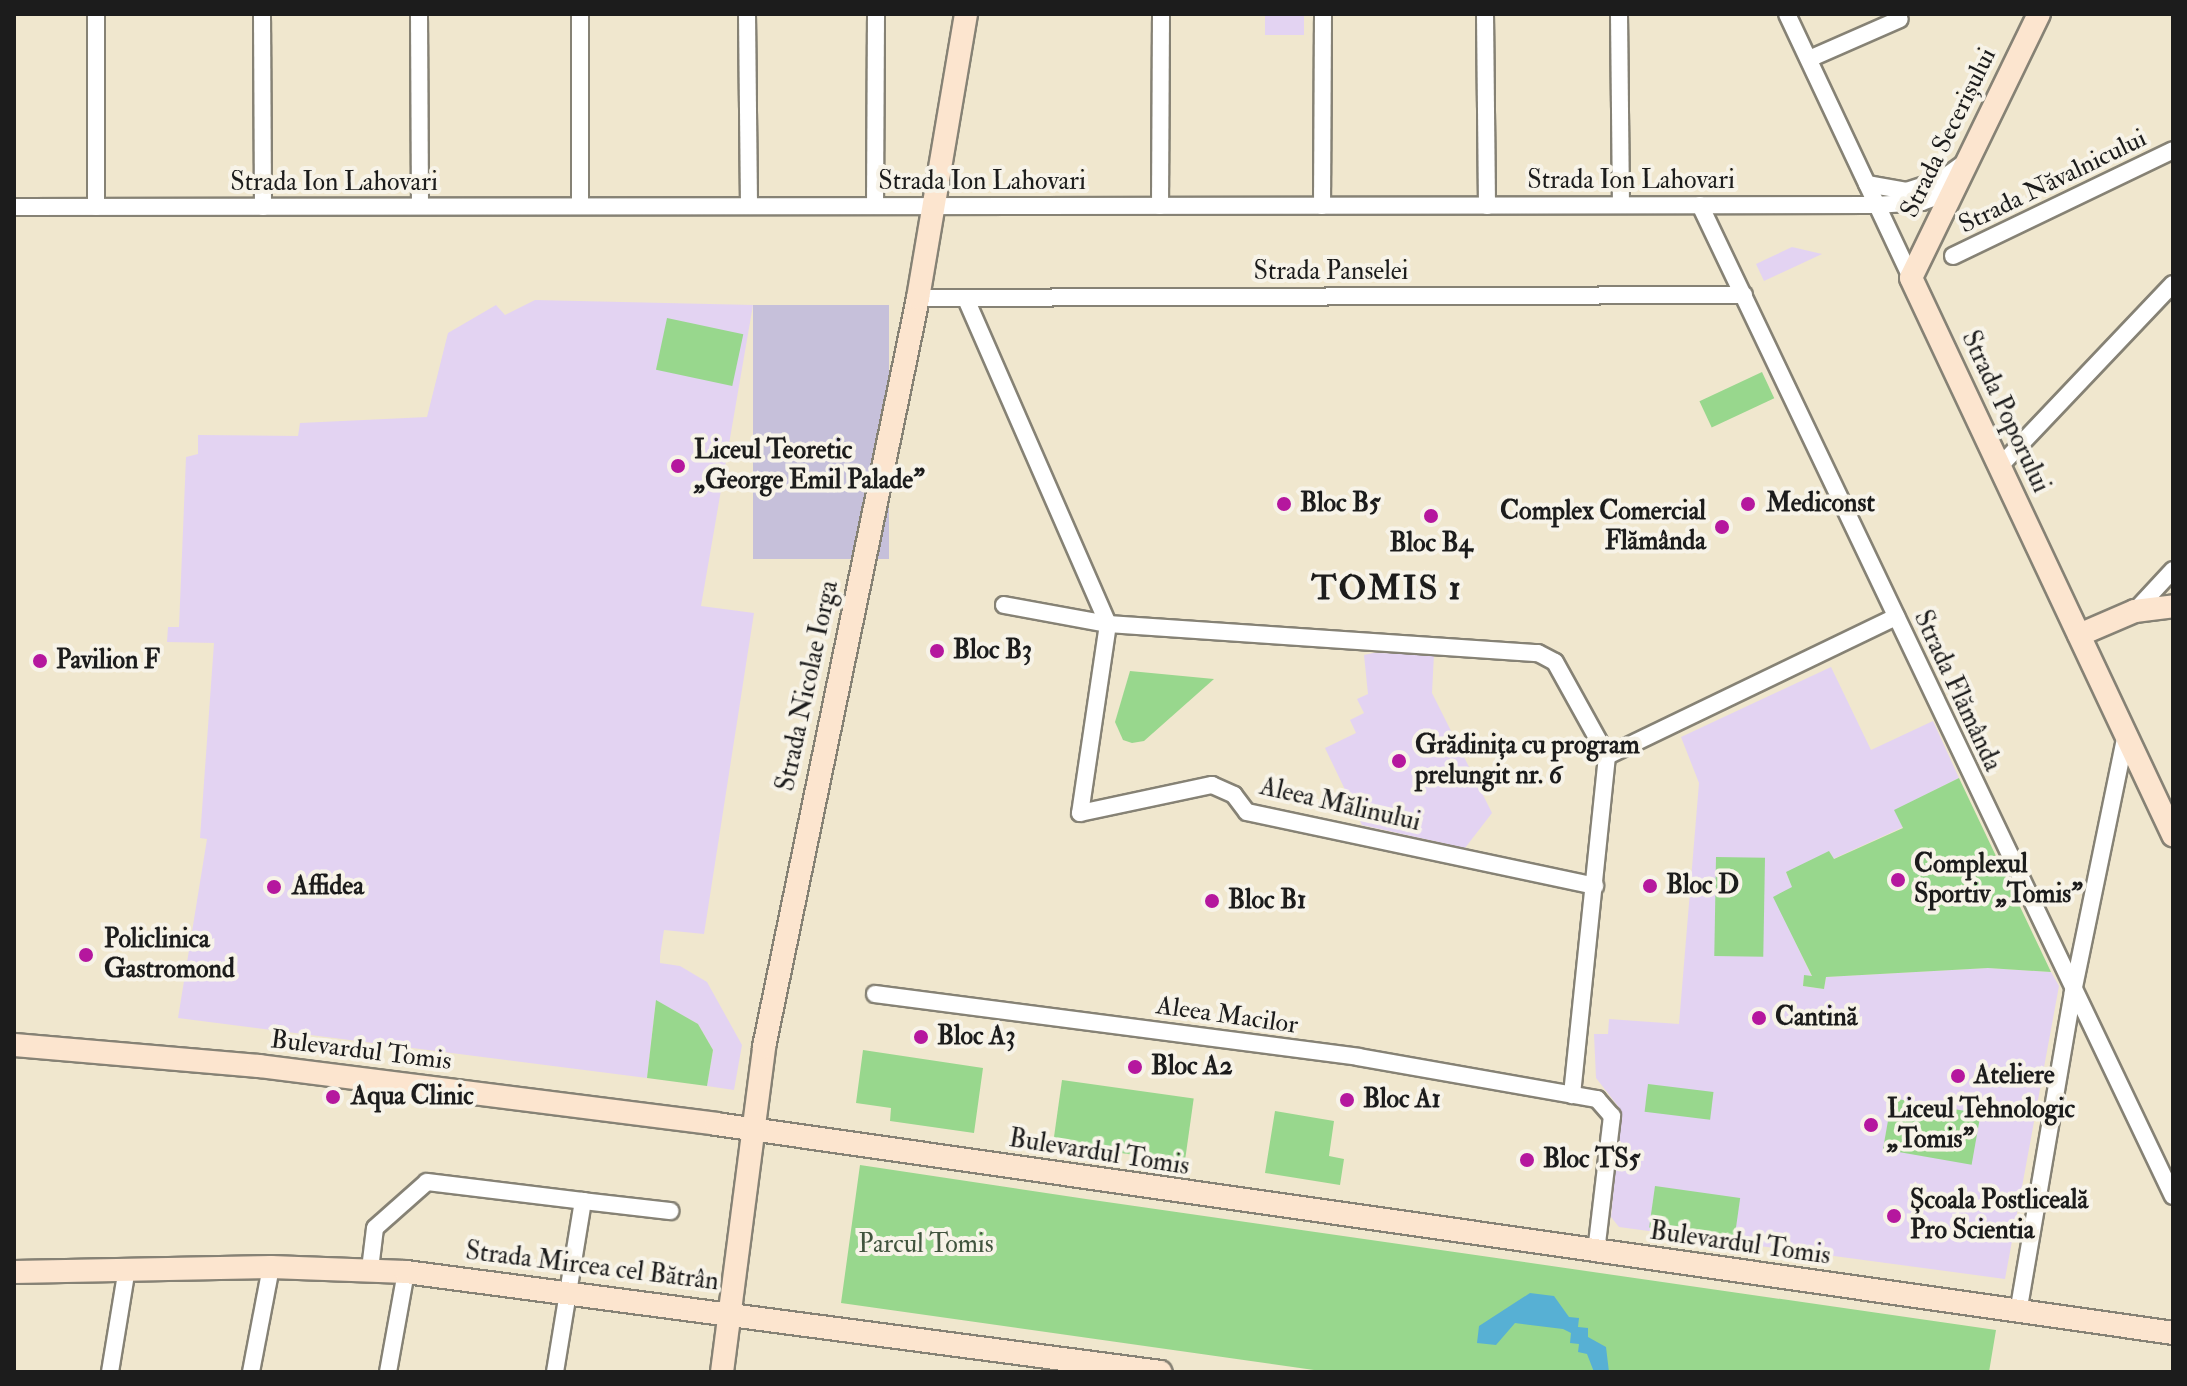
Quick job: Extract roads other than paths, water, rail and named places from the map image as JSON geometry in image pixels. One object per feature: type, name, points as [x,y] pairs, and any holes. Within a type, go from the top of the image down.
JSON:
[{"type":"main road","name":"Strada Nicolae Iorga","points":[[722,1372],[757,1130],[764,1047],[918,298],[966,14]]},
{"type":"main road","name":"Strada Secerișului","points":[[1911,278],[1949,192],[2039,14]]},
{"type":"main road","name":"Strada Poporului","points":[[1911,278],[2173,835]]},
{"type":"main road","points":[[2079,635],[2135,611],[2173,606]]},
{"type":"main road","name":"Bulevardul Tomis","points":[[14,1045],[259,1066],[757,1130],[2173,1333]]},
{"type":"main road","name":"Strada Mircea cel Bătrân","points":[[14,1272],[271,1267],[406,1272],[733,1312],[1160,1372]]},
{"type":"street","points":[[96,14],[96,207]]},
{"type":"street","points":[[262,14],[263,207]]},
{"type":"street","points":[[419,14],[420,206]]},
{"type":"street","points":[[580,14],[580,206]]},
{"type":"street","points":[[747,14],[749,206]]},
{"type":"street","points":[[875,206],[876,14]]},
{"type":"street","points":[[1160,206],[1161,14]]},
{"type":"street","points":[[1322,206],[1323,14]]},
{"type":"street","points":[[1485,14],[1487,206]]},
{"type":"street","points":[[1619,14],[1621,205]]},
{"type":"street","name":"Strada Poporului","points":[[1787,14],[1911,278]]},
{"type":"street","points":[[1809,59],[1900,19]]},
{"type":"street","name":"Strada Năvalnicului","points":[[1953,256],[2173,150]]},
{"type":"street","points":[[1867,184],[1906,191],[1942,179],[1964,163]]},
{"type":"street","name":"Strada Ion Lahovari","points":[[14,207],[1876,205],[1922,202],[1949,192]]},
{"type":"street","name":"Strada Flămânda","points":[[1700,205],[2173,1196]]},
{"type":"street","points":[[2000,466],[2173,284]]},
{"type":"street","name":"Strada Panselei","points":[[918,298],[1744,295]]},
{"type":"street","points":[[966,299],[1108,624]]},
{"type":"street","points":[[2135,611],[2173,570]]},
{"type":"street","points":[[1004,605],[1108,624],[1538,653],[1555,662],[1607,756],[1572,1095],[1597,1099],[1612,1116],[1596,1252]]},
{"type":"street","points":[[1607,756],[1896,617]]},
{"type":"street","name":"Aleea Mălinului","points":[[1108,624],[1080,813],[1212,785],[1234,795],[1247,812],[1595,886]]},
{"type":"street","points":[[2018,1313],[2073,992],[2126,734]]},
{"type":"street","name":"Aleea Macilor","points":[[875,994],[1358,1057],[1572,1095]]},
{"type":"street","points":[[370,1269],[375,1228],[427,1182],[670,1211]]},
{"type":"street","points":[[555,1372],[583,1201]]},
{"type":"street","points":[[251,1372],[271,1267]]},
{"type":"street","points":[[110,1372],[127,1268]]},
{"type":"street","points":[[388,1372],[406,1272]]},
{"type":"water","points":[[1530,1293],[1554,1296],[1569,1317],[1579,1318],[1578,1327],[1588,1328],[1588,1337],[1606,1347],[1609,1372],[1594,1372],[1587,1354],[1578,1352],[1579,1344],[1570,1343],[1571,1333],[1563,1329],[1515,1323],[1496,1345],[1477,1343],[1479,1326]]},
{"type":"place","name":"Liceul Teoretic „George Emil Palade”","points":[[678,466]]},
{"type":"place","name":"Bloc B5","points":[[1284,504]]},
{"type":"place","name":"Mediconst","points":[[1748,504]]},
{"type":"place","name":"Bloc B4","points":[[1431,516]]},
{"type":"place","name":"Complex Comercial Flămânda","points":[[1722,527]]},
{"type":"place","name":"Bloc B3","points":[[937,651]]},
{"type":"place","name":"Pavilion F","points":[[40,661]]},
{"type":"place","name":"Grădinița cu program prelungit nr. 6","points":[[1399,761]]},
{"type":"place","name":"Complexul Sportiv „Tomis”","points":[[1898,880]]},
{"type":"place","name":"Bloc D","points":[[1650,886]]},
{"type":"place","name":"Affidea","points":[[274,887]]},
{"type":"place","name":"Bloc B1","points":[[1212,901]]},
{"type":"place","name":"Policlinica Gastromond","points":[[86,955]]},
{"type":"place","name":"Cantină","points":[[1759,1018]]},
{"type":"place","name":"Bloc A3","points":[[921,1037]]},
{"type":"place","name":"Bloc A2","points":[[1135,1067]]},
{"type":"place","name":"Ateliere","points":[[1958,1076]]},
{"type":"place","name":"Aqua Clinic","points":[[333,1097]]},
{"type":"place","name":"Bloc A1","points":[[1347,1100]]},
{"type":"place","name":"Liceul Tehnologic „Tomis”","points":[[1871,1125]]},
{"type":"place","name":"Bloc TS5","points":[[1527,1160]]},
{"type":"place","name":"Școala Postliceală Pro Scientia","points":[[1894,1216]]},
{"type":"district","name":"TOMIS 1","points":[[1387,589]]},
{"type":"park label","name":"Parcul Tomis","points":[[926,1245]]}]
